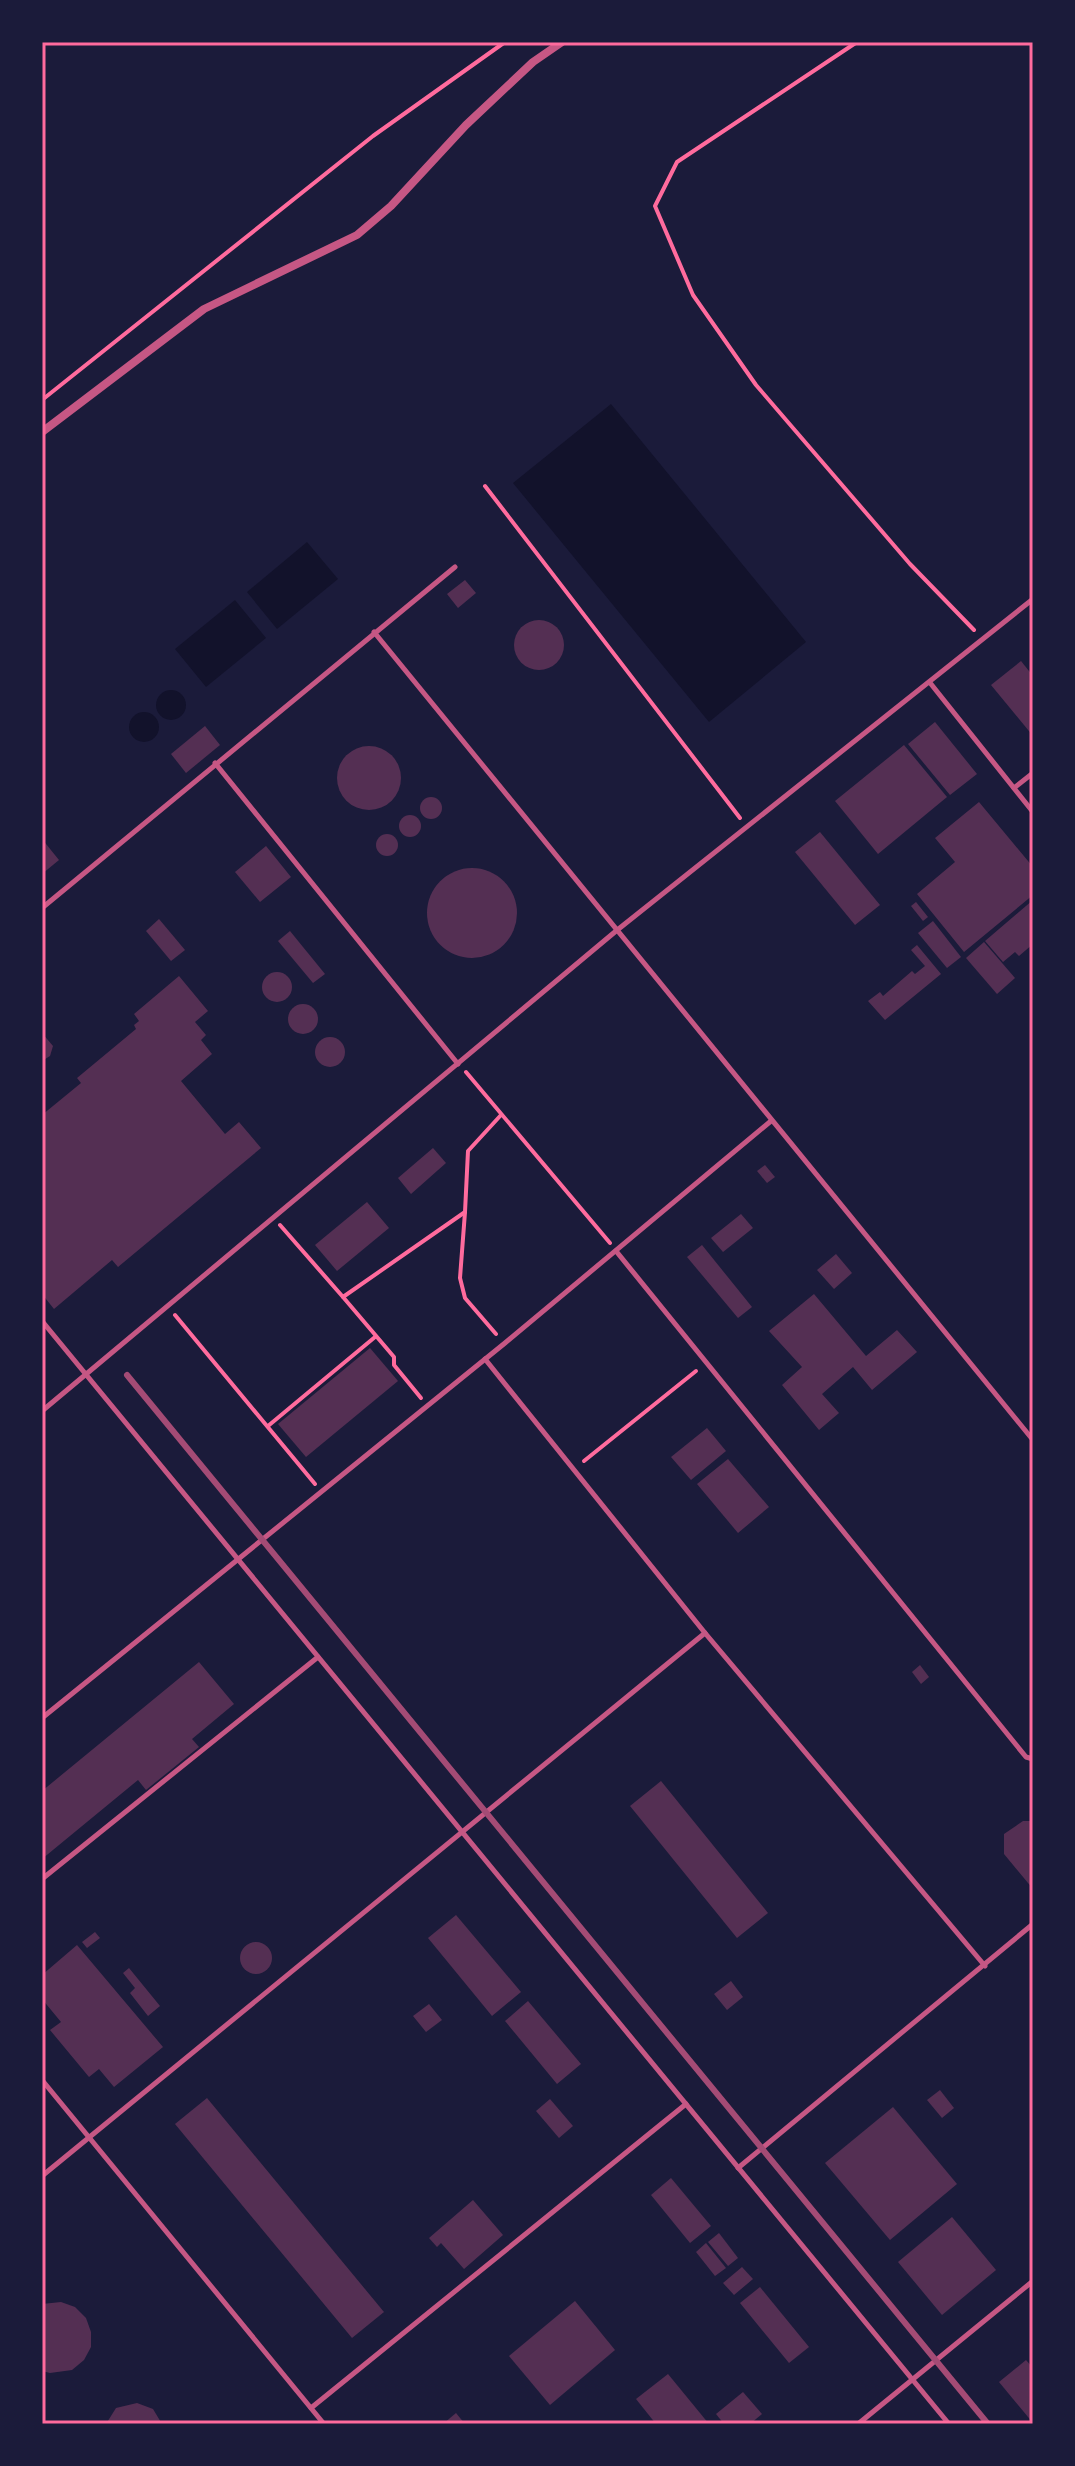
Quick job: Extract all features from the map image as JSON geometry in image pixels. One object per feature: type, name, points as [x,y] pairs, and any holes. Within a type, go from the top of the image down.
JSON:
[{"type":"street","points":[[42,432],[204,309],[357,235],[391,206],[466,125],[533,62],[562,42]]},
{"type":"lane","points":[[42,908],[455,567]]},
{"type":"lane","points":[[42,1411],[616,931],[931,684],[1033,599]]},
{"type":"lane","points":[[374,632],[1033,1440]]},
{"type":"lane","points":[[931,684],[1033,812]]},
{"type":"lane","points":[[215,763],[458,1064]]},
{"type":"lane","points":[[1014,788],[1033,773]]},
{"type":"lane","points":[[42,1718],[505,1343],[771,1121]]},
{"type":"lane","points":[[616,1251],[1026,1757],[1033,1759]]},
{"type":"lane","points":[[42,1321],[949,2424]]},
{"type":"lane","points":[[485,1359],[705,1633],[985,1966]]},
{"type":"lane","points":[[42,2176],[705,1633]]},
{"type":"lane","points":[[42,1879],[318,1657]]},
{"type":"lane","points":[[738,2168],[1033,1924]]},
{"type":"lane","points":[[42,2080],[324,2424]]},
{"type":"lane","points":[[311,2408],[686,2104]]},
{"type":"lane","points":[[858,2424],[1033,2281]]},
{"type":"path","points":[[42,400],[373,136],[505,42]]},
{"type":"path","points":[[857,42],[677,162],[655,206],[693,295],[756,385],[910,564],[984,640]]},
{"type":"path","points":[[485,486],[748,829]]},
{"type":"path","points":[[458,1064],[616,1251]]},
{"type":"path","points":[[501,1115],[468,1151],[460,1278],[465,1298],[505,1343]]},
{"type":"path","points":[[343,1297],[465,1212]]},
{"type":"path","points":[[275,1219],[343,1297],[427,1404]]},
{"type":"path","points":[[168,1307],[320,1491]]},
{"type":"path","points":[[268,1426],[375,1337]]},
{"type":"path","points":[[573,1470],[707,1362]]},
{"type":"shaded area","points":[[611,404],[806,642],[709,722],[513,483]]},
{"type":"shaded area","points":[[307,542],[338,579],[277,629],[247,592]]},
{"type":"shaded area","points":[[235,600],[266,638],[206,687],[175,649]]},
{"type":"shaded area","points":[[171,690],[181,695],[186,705],[181,715],[171,720],[161,715],[156,705],[161,695]]},
{"type":"shaded area","points":[[144,712],[154,717],[159,727],[154,737],[144,742],[134,737],[129,727],[134,717]]},
{"type":"building","points":[[465,580],[476,593],[458,608],[447,594]]},
{"type":"building","points":[[539,620],[556,628],[564,645],[556,662],[539,670],[522,662],[514,645],[522,628]]},
{"type":"building","points":[[1021,661],[1033,676],[1033,736],[991,685]]},
{"type":"building","points":[[935,722],[977,774],[950,795],[908,744]]},
{"type":"building","points":[[205,726],[220,745],[186,773],[171,754]]},
{"type":"building","points":[[904,745],[947,797],[878,854],[835,801]]},
{"type":"building","points":[[363,746],[375,746],[392,755],[399,766],[399,790],[392,801],[375,810],[363,810],[351,805],[342,796],[337,784],[337,772],[342,760],[351,751]]},
{"type":"building","points":[[427,797],[435,797],[442,808],[435,819],[427,819],[420,812],[420,804]]},
{"type":"building","points":[[979,802],[1033,867],[1033,895],[964,952],[917,894],[955,862],[935,838]]},
{"type":"building","points":[[406,815],[414,815],[421,826],[414,837],[406,837],[399,830],[399,822]]},
{"type":"building","points":[[820,832],[880,905],[855,925],[795,852]]},
{"type":"building","points":[[383,834],[391,834],[398,845],[391,856],[383,856],[376,849],[376,841]]},
{"type":"building","points":[[42,839],[59,860],[42,874]]},
{"type":"building","points":[[266,846],[291,877],[260,902],[235,872]]},
{"type":"building","points":[[472,868],[489,871],[504,881],[514,896],[517,913],[514,930],[504,945],[489,955],[472,958],[455,955],[440,945],[430,930],[427,913],[430,896],[440,881],[455,871]]},
{"type":"building","points":[[1033,900],[1033,944],[1019,956],[1015,952],[1003,962],[985,941]]},
{"type":"building","points":[[916,902],[928,917],[923,921],[911,906]]},
{"type":"building","points":[[159,919],[185,950],[171,961],[146,931]]},
{"type":"building","points":[[933,921],[961,957],[947,968],[918,933]]},
{"type":"building","points":[[290,931],[325,974],[313,983],[278,941]]},
{"type":"building","points":[[984,942],[1015,978],[997,994],[966,958]]},
{"type":"building","points":[[917,945],[941,974],[885,1020],[868,1001],[880,992],[883,996],[912,971],[915,974],[925,966],[911,950]]},
{"type":"building","points":[[277,972],[288,976],[292,987],[288,998],[277,1002],[266,998],[262,987],[266,976]]},
{"type":"building","points":[[179,976],[208,1011],[195,1022],[206,1035],[201,1040],[212,1054],[181,1081],[225,1134],[239,1122],[261,1148],[118,1267],[112,1260],[54,1309],[42,1294],[42,1115],[81,1083],[77,1078],[136,1029],[134,1025],[139,1021],[134,1014]]},
{"type":"building","points":[[303,1004],[314,1008],[318,1019],[314,1030],[303,1034],[292,1030],[288,1019],[292,1008]]},
{"type":"building","points":[[42,1033],[53,1046],[50,1056],[42,1061]]},
{"type":"building","points":[[330,1037],[341,1041],[345,1052],[341,1063],[330,1067],[319,1063],[315,1052],[319,1041]]},
{"type":"building","points":[[433,1148],[446,1163],[411,1194],[398,1178]]},
{"type":"building","points":[[765,1165],[775,1177],[767,1183],[757,1171]]},
{"type":"building","points":[[367,1202],[389,1228],[337,1271],[315,1245]]},
{"type":"building","points":[[741,1214],[753,1228],[723,1252],[711,1238]]},
{"type":"building","points":[[702,1245],[752,1307],[738,1318],[687,1257]]},
{"type":"building","points":[[836,1254],[852,1273],[834,1289],[817,1270]]},
{"type":"building","points":[[814,1294],[866,1356],[897,1330],[917,1352],[872,1390],[853,1367],[822,1394],[839,1413],[819,1430],[782,1385],[802,1367],[769,1331]]},
{"type":"building","points":[[370,1348],[398,1381],[306,1457],[278,1424]]},
{"type":"building","points":[[707,1428],[726,1451],[691,1480],[671,1457]]},
{"type":"building","points":[[728,1459],[769,1507],[738,1533],[697,1484]]},
{"type":"building","points":[[199,1662],[234,1704],[192,1739],[199,1747],[146,1790],[138,1780],[42,1859],[42,1791]]},
{"type":"building","points":[[920,1665],[929,1677],[921,1684],[912,1672]]},
{"type":"building","points":[[661,1781],[768,1913],[737,1938],[630,1806]]},
{"type":"building","points":[[1023,1821],[1033,1821],[1033,1889],[1004,1854],[1004,1834]]},
{"type":"building","points":[[456,1915],[521,1992],[492,2016],[428,1938]]},
{"type":"building","points":[[95,1932],[100,1938],[87,1948],[82,1942]]},
{"type":"building","points":[[256,1942],[267,1947],[272,1958],[267,1969],[256,1974],[245,1969],[240,1958],[245,1947]]},
{"type":"building","points":[[77,1945],[163,2047],[114,2087],[99,2069],[89,2077],[50,2030],[61,2022],[42,1999],[42,1975]]},
{"type":"building","points":[[129,1968],[160,2006],[148,2016],[130,1993],[135,1988],[123,1973]]},
{"type":"building","points":[[731,1981],[743,1997],[727,2010],[714,1994]]},
{"type":"building","points":[[528,2001],[581,2064],[557,2084],[505,2021]]},
{"type":"building","points":[[429,2004],[442,2020],[426,2032],[413,2016]]},
{"type":"building","points":[[940,2090],[954,2108],[942,2118],[927,2100]]},
{"type":"building","points":[[207,2098],[384,2312],[352,2338],[175,2124]]},
{"type":"building","points":[[550,2099],[573,2126],[559,2138],[536,2111]]},
{"type":"building","points":[[893,2107],[957,2184],[890,2240],[825,2163]]},
{"type":"building","points":[[671,2178],[711,2226],[690,2243],[651,2195]]},
{"type":"building","points":[[473,2200],[503,2235],[464,2269],[441,2243],[437,2247],[429,2238]]},
{"type":"building","points":[[952,2217],[996,2270],[942,2315],[898,2262]]},
{"type":"building","points":[[719,2233],[738,2258],[728,2266],[708,2242]]},
{"type":"building","points":[[706,2243],[726,2268],[715,2276],[696,2252]]},
{"type":"building","points":[[742,2267],[753,2279],[734,2295],[723,2283]]},
{"type":"building","points":[[760,2287],[809,2347],[789,2363],[740,2303]]},
{"type":"building","points":[[575,2301],[615,2350],[550,2405],[509,2356]]},
{"type":"building","points":[[61,2302],[75,2307],[86,2318],[91,2332],[91,2347],[84,2360],[72,2370],[50,2373],[42,2371],[42,2304]]},
{"type":"building","points":[[1026,2360],[1033,2368],[1033,2423],[999,2382]]},
{"type":"building","points":[[668,2374],[709,2424],[656,2424],[636,2399]]},
{"type":"building","points":[[743,2392],[762,2414],[750,2424],[724,2424],[716,2414]]},
{"type":"building","points":[[137,2403],[153,2409],[162,2424],[106,2424],[116,2408]]},
{"type":"building","points":[[456,2413],[465,2424],[443,2424]]},
{"type":"railway","points":[[127,1375],[988,2424]]}]
